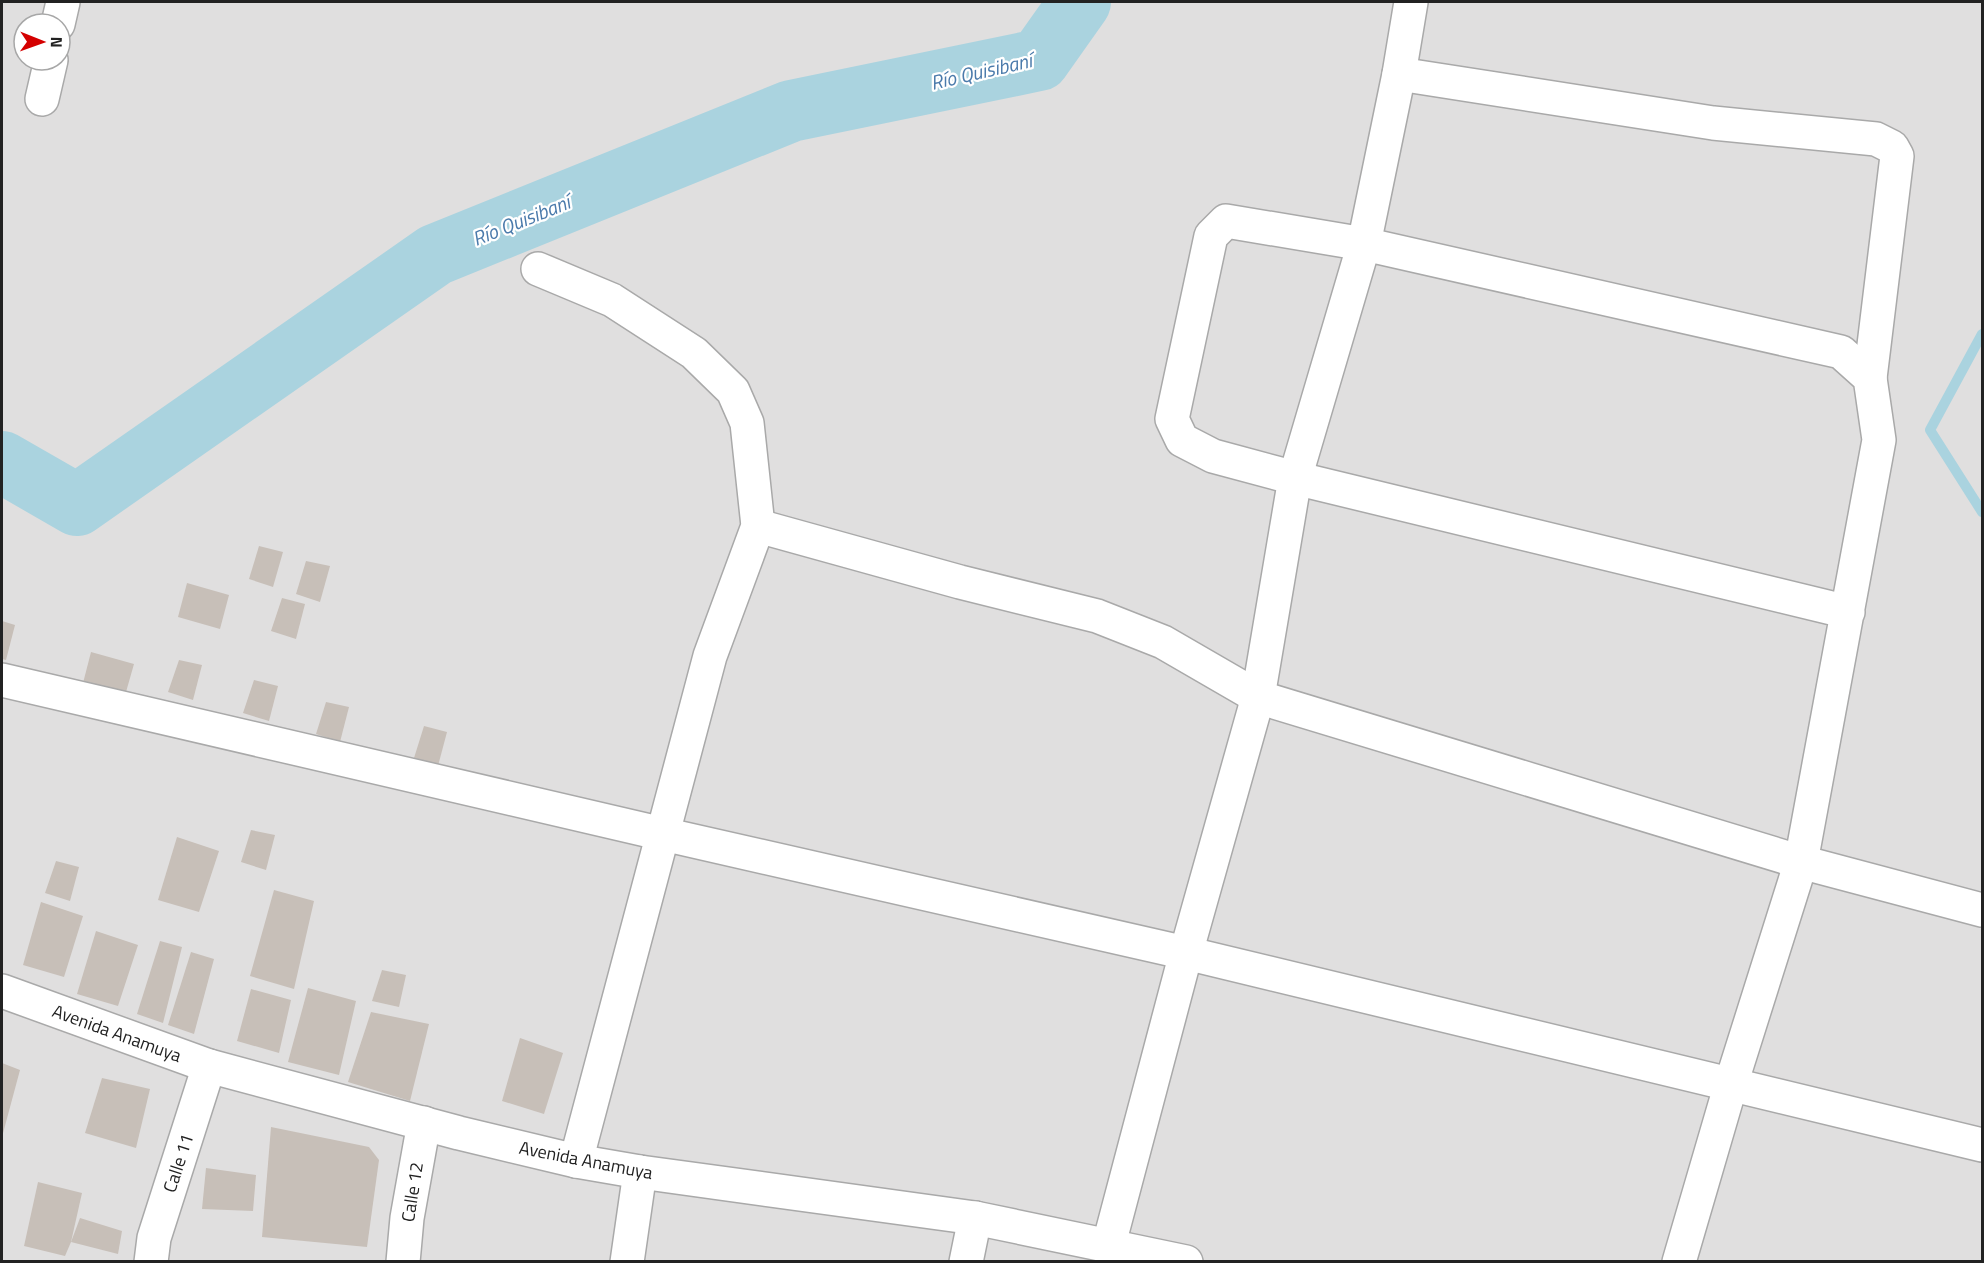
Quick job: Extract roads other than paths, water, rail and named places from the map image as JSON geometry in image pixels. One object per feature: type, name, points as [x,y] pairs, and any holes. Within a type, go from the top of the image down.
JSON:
[{"type":"street","points":[[1109,1244],[1186,953],[1258,697],[1295,478],[1364,244],[1399,74],[1411,2]]},
{"type":"street","points":[[42,99],[48,72]]},
{"type":"street","points":[[1399,74],[1713,123],[1876,139],[1892,147],[1897,156],[1870,378],[1879,440],[1801,862],[1731,1084],[1679,1262]]},
{"type":"street","points":[[1848,612],[1295,478],[1213,456],[1182,440],[1172,419],[1211,236],[1226,221],[1364,244],[1841,352],[1870,378]]},
{"type":"street","points":[[538,269],[612,300],[694,354],[733,391],[747,423],[758,526],[710,656],[576,1161]]},
{"type":"street","points":[[758,526],[960,582],[1097,616],[1163,642],[1258,697],[1801,862],[1983,910]]},
{"type":"street","points":[[2,680],[1186,953],[1983,1145]]},
{"type":"street","name":"Avenida Anamuya","points":[[2,991],[209,1066],[459,1133],[576,1161],[640,1172],[975,1218],[1109,1244],[1186,1262]]},
{"type":"street","name":"Calle 11","points":[[151,1262],[154,1239],[209,1066]]},
{"type":"street","name":"Calle 12","points":[[403,1262],[407,1218],[424,1123]]},
{"type":"street","points":[[627,1262],[640,1172]]},
{"type":"street","points":[[966,1262],[975,1218]]},
{"type":"waterway","name":"Río Quisibaní","points":[[2,462],[77,505],[435,255],[791,111],[1039,60],[1080,2]]},
{"type":"waterway","points":[[1982,334],[1930,430],[1982,512]]}]
